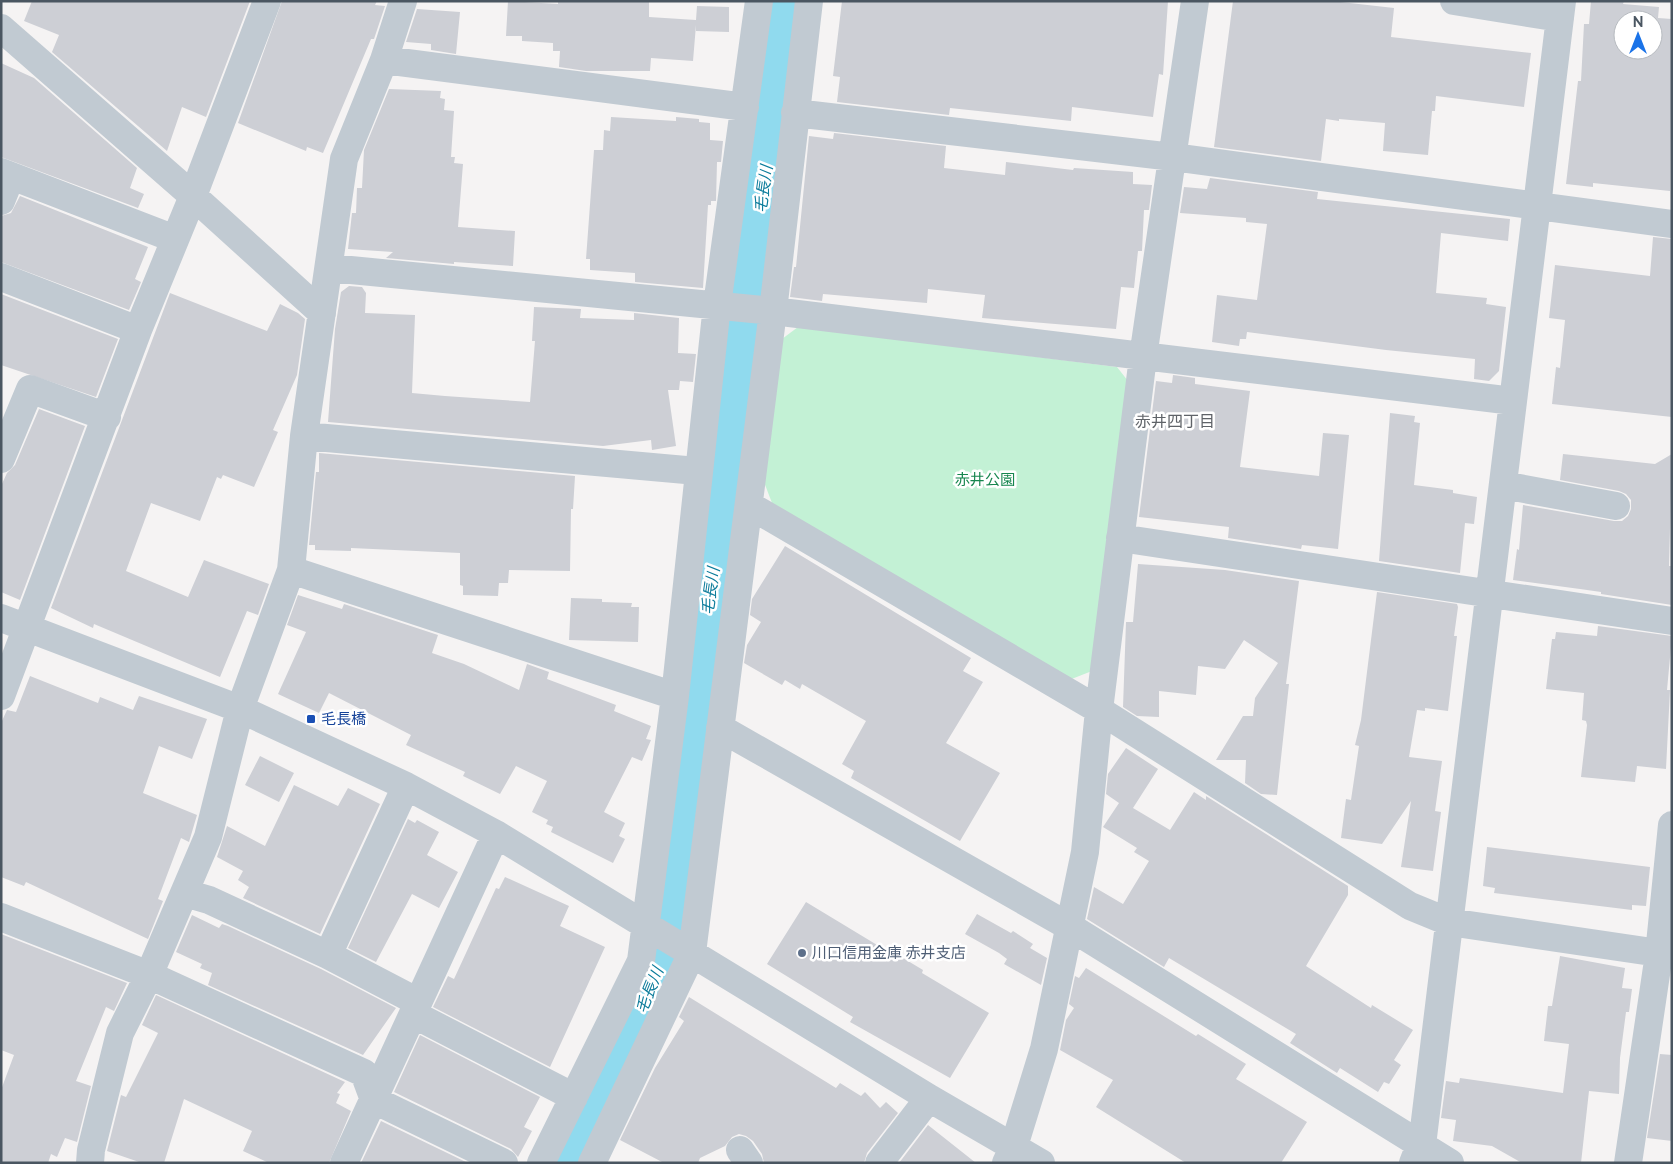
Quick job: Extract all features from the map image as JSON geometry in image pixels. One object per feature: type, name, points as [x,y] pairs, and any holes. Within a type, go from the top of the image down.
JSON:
[{"type":"street","points":[[1,696],[138,330],[193,196],[267,1]]},
{"type":"street","points":[[90,1163],[91,1150],[120,1033],[149,975],[208,837],[240,709],[291,570],[304,436],[330,268],[344,159],[384,60],[403,1]]},
{"type":"street","points":[[542,1163],[641,961],[651,928],[697,471],[717,305],[759,1]]},
{"type":"street","points":[[592,1163],[688,950],[720,728],[749,504],[809,1]]},
{"type":"street","points":[[1010,1154],[1044,1049],[1085,852],[1099,710],[1143,356],[1195,1]]},
{"type":"street","points":[[1416,1153],[1423,1137],[1561,10],[1454,1]]},
{"type":"street","points":[[1,28],[193,196],[322,313]]},
{"type":"street","points":[[384,60],[745,107]]},
{"type":"street","points":[[796,113],[1173,157],[1672,224]]},
{"type":"street","points":[[1,201],[6,174],[175,239]]},
{"type":"street","points":[[330,268],[773,311],[1513,401]]},
{"type":"street","points":[[1,277],[138,330]]},
{"type":"street","points":[[1,459],[30,389],[106,418]]},
{"type":"street","points":[[304,436],[697,471]]},
{"type":"street","points":[[1503,485],[1616,506]]},
{"type":"street","points":[[749,504],[1099,710],[1410,906],[1450,922],[1665,954]]},
{"type":"street","points":[[1120,538],[1672,621]]},
{"type":"street","points":[[291,570],[675,696]]},
{"type":"street","points":[[1,618],[240,709],[406,786],[496,834],[688,950],[929,1098],[1010,1154],[1041,1163]]},
{"type":"street","points":[[720,728],[1070,927],[1416,1153],[1450,1163]]},
{"type":"street","points":[[328,955],[406,786]]},
{"type":"street","points":[[1628,1163],[1665,954],[1672,824]]},
{"type":"street","points":[[344,1163],[496,834]]},
{"type":"street","points":[[185,893],[209,900],[328,955],[416,1008],[574,1097]]},
{"type":"street","points":[[1,917],[149,975],[364,1073],[374,1100],[504,1163]]},
{"type":"street","points":[[879,1163],[929,1098]]},
{"type":"green space","name":"赤井公園","points":[[798,327],[1117,367],[1128,381],[1092,671],[1069,680],[772,503],[764,482],[782,339]]},
{"type":"building","points":[[32,1],[250,1],[206,117],[182,107],[167,151],[52,52],[59,35],[24,21]]},
{"type":"building","points":[[282,1],[377,1],[375,5],[385,6],[374,39],[371,39],[323,153],[307,147],[306,151],[238,123]]},
{"type":"building","points":[[508,1],[558,4],[558,1],[649,1],[649,17],[696,20],[697,6],[729,7],[729,32],[696,31],[696,25],[693,61],[651,58],[650,71],[586,71],[559,67],[560,51],[553,51],[553,43],[522,41],[522,36],[506,36]]},
{"type":"building","points":[[842,1],[1168,1],[1163,75],[1159,74],[1153,117],[1072,107],[1071,121],[950,108],[949,115],[837,102],[840,77],[833,76]]},
{"type":"building","points":[[1233,1],[1332,1],[1394,8],[1391,37],[1531,53],[1524,107],[1436,96],[1435,111],[1432,111],[1428,155],[1383,151],[1385,123],[1339,119],[1339,121],[1326,119],[1321,161],[1214,147]]},
{"type":"building","points":[[1591,1],[1624,1],[1623,4],[1659,7],[1659,10],[1613,10],[1613,60],[1663,60],[1663,18],[1672,19],[1670,191],[1593,183],[1593,187],[1566,184],[1578,81],[1581,81],[1584,24],[1589,24]]},
{"type":"building","points":[[417,9],[460,12],[456,54],[431,50],[431,44],[406,42]]},
{"type":"building","points":[[1,63],[34,78],[137,168],[130,188],[144,194],[138,208],[1,157]]},
{"type":"building","points":[[389,89],[441,91],[440,98],[445,99],[444,110],[454,111],[451,157],[455,157],[454,163],[463,164],[458,227],[515,231],[513,266],[454,262],[454,264],[386,258],[393,252],[348,249],[352,213],[356,213],[357,188],[362,188],[364,150]]},
{"type":"building","points":[[611,117],[676,121],[676,117],[699,119],[699,122],[710,123],[710,140],[723,141],[721,162],[717,162],[716,201],[711,201],[711,205],[708,205],[703,288],[635,282],[635,273],[590,270],[590,259],[586,259],[594,150],[603,150],[604,130],[610,131]]},
{"type":"building","points":[[834,133],[946,146],[944,168],[1005,175],[1006,162],[1073,170],[1074,168],[1133,172],[1133,184],[1152,185],[1149,210],[1144,210],[1142,251],[1138,251],[1134,288],[1121,287],[1116,329],[982,318],[985,295],[928,289],[927,303],[823,294],[822,301],[790,297],[794,267],[796,267],[809,136],[833,139]]},
{"type":"building","points":[[1210,178],[1318,192],[1317,199],[1510,219],[1508,241],[1441,233],[1436,293],[1487,298],[1486,304],[1506,307],[1499,371],[1489,381],[1474,379],[1475,359],[1386,350],[1247,332],[1246,339],[1240,339],[1239,346],[1212,342],[1217,295],[1257,300],[1267,224],[1246,222],[1246,218],[1180,213],[1184,187],[1207,189]]},
{"type":"building","points":[[20,196],[148,247],[135,279],[141,282],[129,310],[1,262],[1,216],[11,213]]},
{"type":"building","points":[[1653,237],[1672,239],[1672,417],[1552,404],[1556,367],[1560,368],[1565,320],[1549,318],[1555,265],[1650,276]]},
{"type":"building","points":[[349,286],[362,287],[366,293],[365,313],[415,315],[412,393],[530,402],[535,341],[532,341],[534,307],[581,309],[580,318],[634,320],[634,313],[679,318],[678,353],[696,354],[693,382],[680,381],[679,390],[668,390],[676,446],[652,450],[651,440],[603,446],[328,422],[335,329],[341,292]]},
{"type":"building","points":[[170,293],[267,331],[280,304],[298,313],[305,319],[297,375],[273,430],[278,432],[254,487],[223,475],[221,479],[217,477],[200,521],[151,503],[126,571],[188,597],[204,560],[269,584],[258,615],[247,611],[220,677],[94,624],[93,628],[51,608]]},
{"type":"building","points":[[1,294],[118,339],[96,397],[1,365]]},
{"type":"building","points":[[1173,375],[1195,378],[1195,384],[1250,391],[1240,467],[1319,476],[1323,433],[1349,435],[1338,549],[1302,545],[1301,549],[1228,538],[1229,527],[1139,517],[1156,381],[1172,383]]},
{"type":"building","points":[[39,409],[85,426],[20,600],[1,592],[1,486],[7,473],[15,465]]},
{"type":"building","points":[[1390,413],[1415,416],[1414,422],[1420,423],[1414,485],[1453,490],[1453,493],[1477,497],[1474,524],[1465,523],[1460,573],[1379,561]]},
{"type":"building","points":[[319,453],[575,476],[573,509],[571,509],[570,571],[509,570],[508,583],[499,583],[498,596],[463,595],[463,586],[460,585],[460,553],[351,548],[351,551],[315,550],[315,545],[309,545],[316,472],[319,472]]},
{"type":"building","points":[[1563,454],[1655,464],[1672,454],[1669,566],[1672,566],[1672,605],[1601,594],[1601,592],[1513,580],[1517,549],[1519,550],[1523,505],[1614,521],[1622,521],[1628,516],[1631,509],[1631,500],[1626,494],[1619,491],[1560,480]]},
{"type":"building","points":[[785,546],[971,658],[963,671],[983,682],[946,743],[1000,773],[960,841],[851,778],[854,771],[842,764],[866,721],[802,684],[800,689],[785,680],[782,685],[744,663],[747,645],[761,622],[750,615],[752,599]]},
{"type":"building","points":[[1138,564],[1225,570],[1299,581],[1286,684],[1289,684],[1277,795],[1261,794],[1245,783],[1246,760],[1216,760],[1243,716],[1253,716],[1255,698],[1278,663],[1244,640],[1225,669],[1198,666],[1196,695],[1159,691],[1159,717],[1137,716],[1123,707],[1126,622],[1133,622]]},
{"type":"building","points":[[1377,592],[1457,604],[1458,607],[1454,636],[1457,636],[1448,711],[1425,708],[1425,711],[1417,710],[1409,757],[1442,761],[1435,811],[1441,812],[1433,871],[1401,867],[1411,801],[1382,844],[1341,838],[1346,799],[1351,800],[1359,746],[1355,745],[1361,720]]},
{"type":"building","points":[[298,595],[342,609],[344,604],[438,635],[432,653],[464,664],[519,690],[527,664],[549,672],[547,679],[616,705],[614,711],[651,726],[646,739],[651,740],[642,761],[632,757],[604,812],[625,823],[619,836],[625,839],[613,863],[551,832],[553,827],[546,824],[548,820],[532,812],[547,781],[516,766],[500,794],[463,776],[465,772],[406,745],[411,735],[329,693],[319,713],[278,694],[306,632],[287,625]]},
{"type":"building","points":[[571,598],[602,599],[602,602],[632,603],[631,607],[639,607],[638,642],[569,640]]},
{"type":"building","points":[[1598,626],[1672,636],[1667,690],[1670,690],[1666,769],[1637,766],[1635,782],[1581,777],[1587,725],[1586,721],[1582,720],[1584,693],[1546,689],[1552,639],[1555,639],[1556,632],[1597,636]]},
{"type":"building","points":[[30,676],[98,703],[100,697],[133,710],[139,696],[207,719],[192,759],[159,746],[143,793],[197,815],[189,842],[181,838],[158,899],[163,901],[148,939],[26,882],[24,886],[1,877],[1,723],[7,710],[16,712]]},
{"type":"building","points":[[1126,748],[1158,769],[1133,808],[1170,830],[1194,792],[1206,800],[1206,796],[1348,886],[1348,895],[1306,966],[1371,1008],[1372,1005],[1413,1030],[1394,1060],[1401,1065],[1389,1084],[1384,1082],[1378,1092],[1340,1068],[1337,1073],[1290,1043],[1296,1034],[1169,958],[1164,967],[1087,919],[1094,887],[1123,904],[1149,861],[1134,852],[1137,848],[1103,827],[1119,803],[1106,794],[1108,774]]},
{"type":"building","points":[[260,756],[294,773],[279,802],[245,785]]},
{"type":"building","points":[[294,785],[338,806],[348,788],[380,804],[320,934],[243,898],[249,887],[238,880],[243,871],[217,857],[227,826],[265,846]]},
{"type":"building","points":[[408,819],[415,823],[417,820],[439,832],[427,855],[458,872],[439,908],[412,894],[376,962],[348,948]]},
{"type":"building","points":[[1487,847],[1650,867],[1646,906],[1632,905],[1632,910],[1494,893],[1495,888],[1483,886]]},
{"type":"building","points":[[505,877],[569,906],[560,926],[605,947],[550,1067],[433,1007],[448,976],[454,979],[496,888],[499,889]]},
{"type":"building","points":[[806,902],[892,954],[893,952],[923,970],[922,973],[989,1013],[950,1078],[850,1022],[853,1017],[767,964]]},
{"type":"building","points":[[977,914],[1011,933],[1013,931],[1033,944],[1030,948],[1047,958],[1041,985],[1004,964],[1007,959],[965,934]]},
{"type":"building","points":[[192,915],[219,928],[222,924],[228,926],[321,969],[396,1008],[363,1055],[208,985],[212,973],[200,968],[202,964],[176,952]]},
{"type":"building","points":[[1,934],[127,983],[114,1011],[106,1007],[76,1081],[91,1086],[77,1142],[65,1138],[57,1157],[51,1154],[48,1163],[1,1163],[1,1090],[14,1055],[1,1050]]},
{"type":"building","points":[[1560,956],[1625,968],[1622,988],[1632,989],[1629,1012],[1626,1012],[1620,1058],[1619,1094],[1589,1091],[1581,1163],[1522,1163],[1492,1146],[1453,1141],[1456,1120],[1441,1118],[1446,1081],[1459,1083],[1460,1078],[1563,1093],[1569,1044],[1544,1041],[1548,1006],[1552,1006]]},
{"type":"building","points":[[1086,968],[1196,1036],[1198,1034],[1246,1064],[1236,1079],[1307,1122],[1281,1163],[1186,1163],[1096,1107],[1113,1080],[1060,1050],[1066,1020],[1074,1008],[1069,1004],[1075,976],[1079,978]]},
{"type":"building","points":[[156,995],[345,1082],[337,1093],[340,1094],[336,1103],[351,1111],[329,1163],[269,1163],[243,1151],[252,1131],[184,1099],[164,1163],[142,1163],[107,1151],[121,1095],[126,1097],[158,1033],[142,1025]]},
{"type":"building","points":[[689,997],[836,1088],[840,1083],[861,1096],[865,1092],[880,1108],[886,1102],[898,1113],[867,1153],[864,1163],[764,1163],[762,1154],[753,1141],[739,1134],[732,1137],[725,1146],[700,1158],[698,1163],[664,1163],[620,1140],[655,1068],[684,1021],[679,1017]]},
{"type":"building","points":[[420,1035],[540,1097],[524,1127],[532,1131],[518,1157],[511,1149],[394,1092]]},
{"type":"building","points":[[1660,1054],[1672,1055],[1672,1141],[1647,1138]]},
{"type":"building","points":[[381,1121],[468,1163],[361,1163]]},
{"type":"building","points":[[928,1125],[976,1163],[899,1163]]},
{"type":"waterway","name":"毛長川","points":[[572,1163],[659,972],[676,858],[745,309],[788,1]]},
{"type":"place","name":"毛長橋","points":[[311,719]]},
{"type":"place","name":"川口信用金庫 赤井支店","points":[[802,953]]},
{"type":"district","name":"赤井四丁目","points":[[1175,421]]}]
